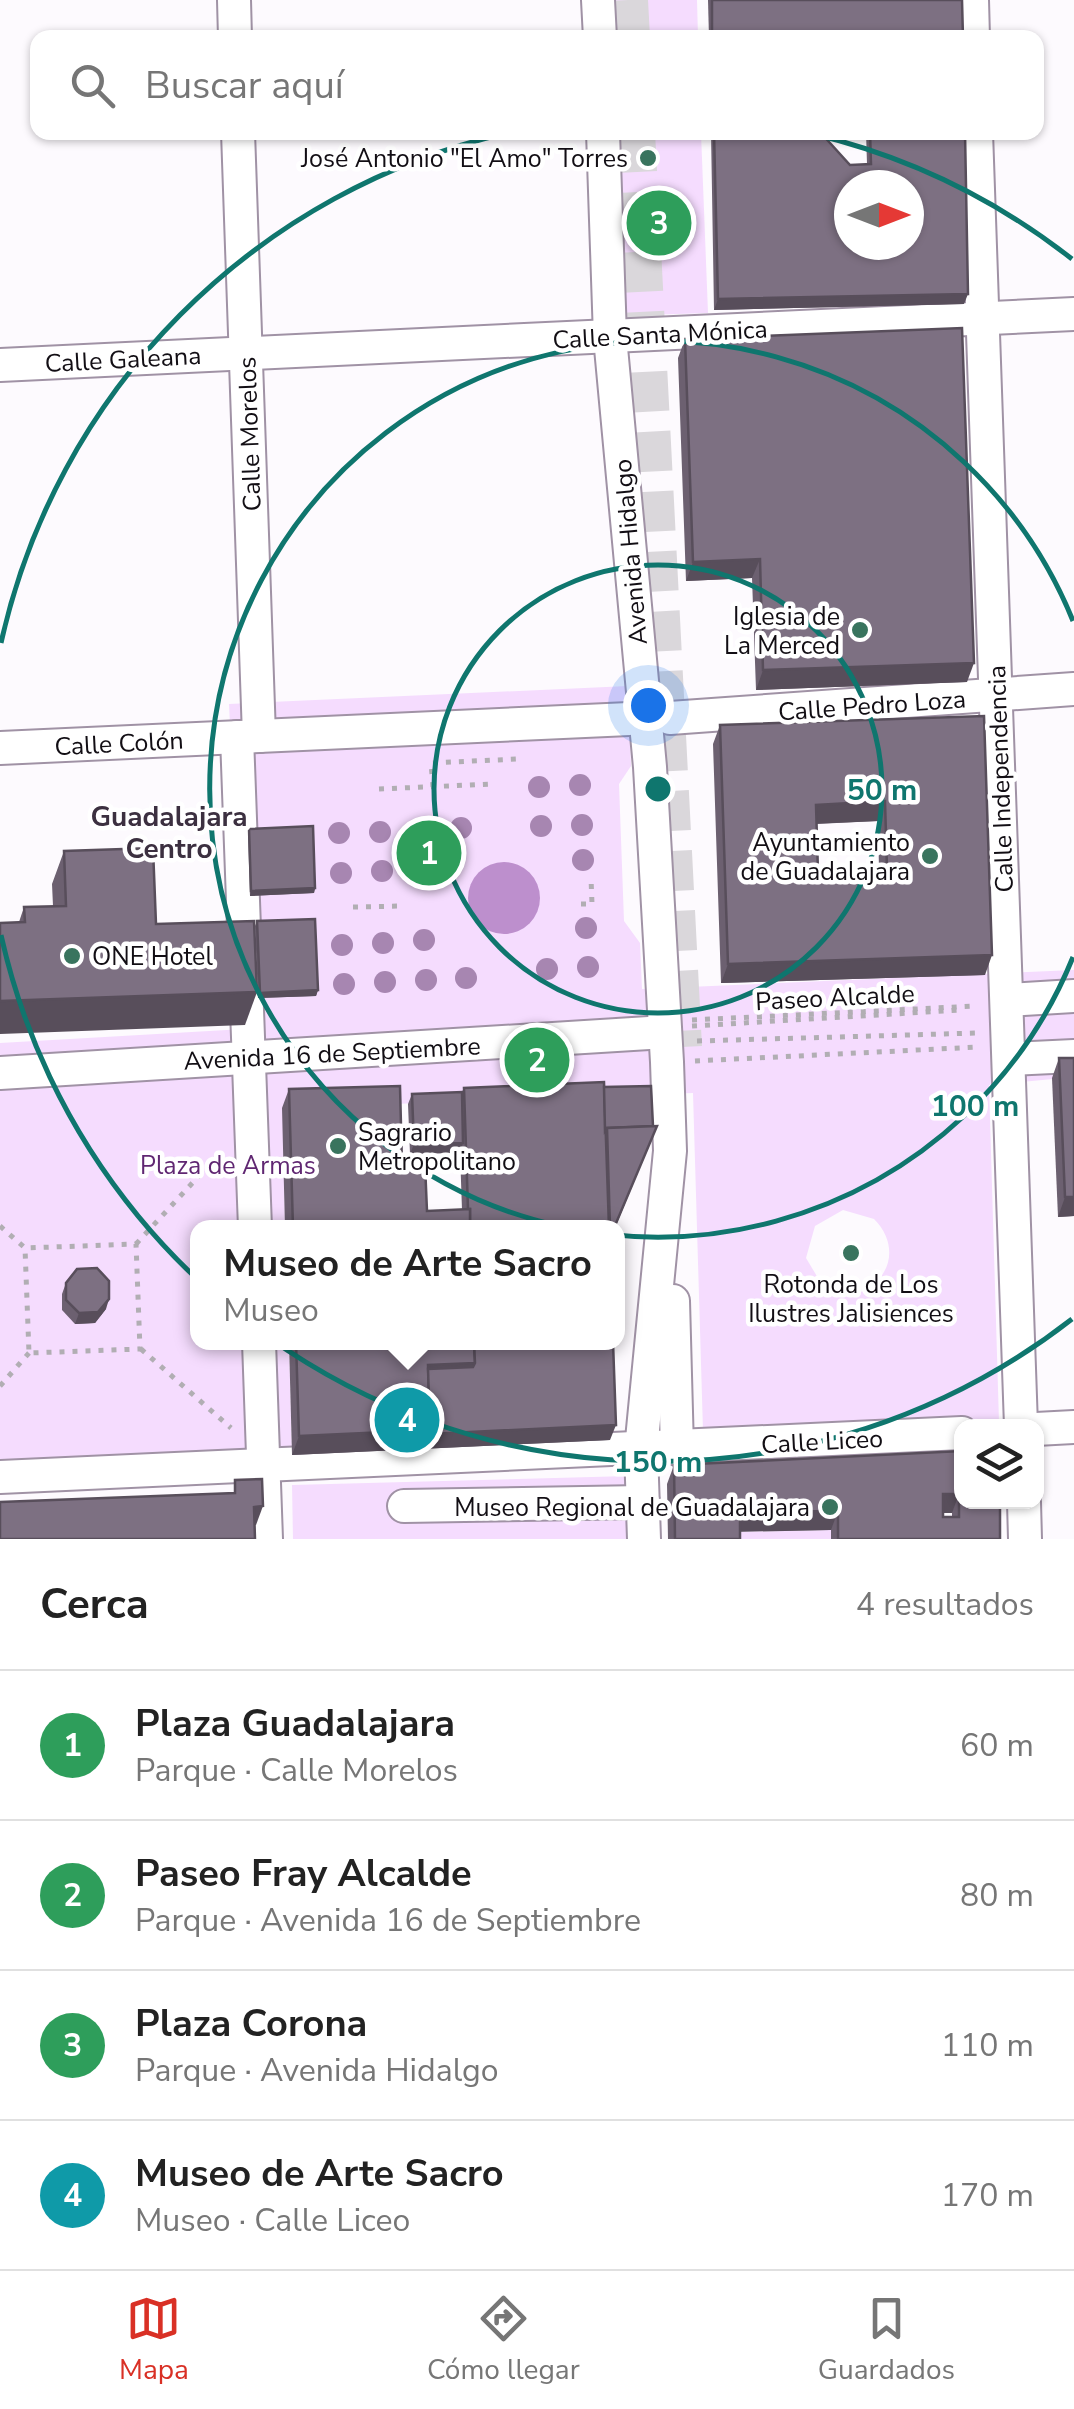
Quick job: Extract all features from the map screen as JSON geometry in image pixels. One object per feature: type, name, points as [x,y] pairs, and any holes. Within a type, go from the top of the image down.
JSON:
[{"type":"street","points":[[234,0],[235,30]]},
{"type":"street","points":[[598,0],[600,30]]},
{"type":"street","name":"Calle Morelos","points":[[238,140],[246,354],[248,1058],[255,1220]]},
{"type":"street","name":"Avenida Hidalgo","points":[[603,140],[610,337],[650,766],[670,1151],[677,1449]]},
{"type":"street","name":"Calle Independencia","points":[[976,140],[977,293],[1009,1004],[1022,1419]]},
{"type":"street","name":"Calle Santa Mónica","points":[[246,354],[610,337],[977,293],[1074,314]]},
{"type":"street","name":"Calle Galeana","points":[[0,365],[246,354]]},
{"type":"street","name":"Calle Pedro Loza","points":[[670,718],[1074,689]]},
{"type":"street","name":"Calle Colón","points":[[0,748],[629,720]]},
{"type":"street","points":[[1009,1004],[1074,996]]},
{"type":"street","name":"Avenida 16 de Septiembre","points":[[0,1073],[248,1058],[665,1041]]},
{"type":"street","points":[[1009,1052],[1074,1056]]},
{"type":"street","name":"Avenida Hidalgo","points":[[644,1539],[641,1450],[670,1151]]},
{"type":"street","points":[[259,1350],[266,1539]]},
{"type":"street","points":[[1044,1429],[1074,1427]]},
{"type":"street","name":"Calle Liceo","points":[[0,1477],[954,1433]]},
{"type":"street","points":[[404,1506],[643,1502]]},
{"type":"street","points":[[1024,1509],[1025,1539]]},
{"type":"path","points":[[433,787],[431,763],[517,759]]},
{"type":"path","points":[[378,789],[492,784]]},
{"type":"path","points":[[581,904],[592,904],[591,878]]},
{"type":"path","points":[[353,907],[404,906]]},
{"type":"path","name":"Paseo Alcalde","points":[[665,1041],[1009,1004]]},
{"type":"path","points":[[665,1041],[1009,1052]]},
{"type":"path","points":[[140,1349],[136,1244],[251,1119]]},
{"type":"path","points":[[0,1226],[25,1248],[136,1244]]},
{"type":"path","points":[[0,1386],[29,1353],[25,1248]]},
{"type":"path","points":[[29,1353],[140,1349],[263,1462]]},
{"type":"green space","points":[[605,0],[697,0],[698,30],[606,30]]},
{"type":"green space","points":[[609,140],[701,140],[708,313],[616,316]]},
{"type":"green space","name":"Plaza de Armas","points":[[628,686],[631,766],[619,784],[624,921],[640,943],[642,989],[1074,970],[1074,1077],[989,1085],[999,1419],[954,1419],[954,1423],[703,1431],[693,1093],[283,1108],[285,1220],[190,1220],[190,1350],[289,1350],[292,1455],[0,1464],[0,1043],[244,1029],[229,704]],"holes":[[[843,1210],[874,1219],[888,1243],[887,1266],[881,1276],[861,1292],[847,1296],[824,1288],[806,1258],[815,1226]]]},
{"type":"green space","points":[[629,1476],[630,1539],[293,1539],[292,1485]]},
{"type":"green space","points":[[831,1530],[831,1539],[733,1539],[733,1532]]},
{"type":"shaded area","points":[[504,862],[518,864],[530,872],[538,884],[538,912],[530,924],[518,932],[504,934],[490,932],[478,924],[470,912],[468,898],[470,884],[478,872],[490,864]]},
{"type":"building","points":[[712,0],[962,0],[963,30],[712,30]]},
{"type":"building","points":[[714,140],[827,140],[850,165],[871,164],[870,140],[965,140],[968,294],[718,299]]},
{"type":"building","points":[[962,328],[974,663],[763,670],[760,559],[693,562],[685,339]]},
{"type":"building","name":"Ayuntamiento de Guadalajara","points":[[984,716],[992,955],[728,964],[720,725]],"holes":[[[885,801],[887,869],[818,872],[816,805]]]},
{"type":"building","points":[[313,826],[315,888],[251,891],[249,829]]},
{"type":"building","name":"ONE Hotel","points":[[153,848],[156,924],[254,921],[257,992],[0,1001],[0,923],[25,922],[24,907],[66,906],[64,851]]},
{"type":"building","points":[[315,919],[318,990],[260,993],[257,921]]},
{"type":"building","points":[[1059,1058],[1074,1058],[1074,1197],[1065,1197]]},
{"type":"building","points":[[604,1082],[609,1220],[470,1220],[464,1088]]},
{"type":"building","name":"Sagrario Metropolitano","points":[[400,1086],[402,1165],[425,1164],[427,1211],[470,1209],[470,1220],[293,1220],[289,1089]]},
{"type":"building","points":[[651,1086],[653,1126],[605,1131],[604,1087]]},
{"type":"building","points":[[462,1092],[463,1143],[414,1144],[412,1094]]},
{"type":"building","points":[[657,1126],[617,1220],[610,1220],[607,1128]]},
{"type":"building","points":[[97,1268],[109,1281],[109,1299],[98,1312],[79,1313],[66,1300],[66,1283],[77,1269]]},
{"type":"building","points":[[296,1350],[474,1350],[475,1363],[428,1365],[430,1430],[299,1436]]},
{"type":"building","points":[[474,1350],[613,1350],[616,1425],[429,1434],[428,1369],[473,1367]]},
{"type":"building","name":"Museo Regional de Guadalajara","points":[[954,1451],[954,1494],[943,1494],[943,1517],[959,1517],[959,1509],[1000,1509],[1000,1539],[838,1539],[838,1511],[740,1512],[740,1539],[675,1539],[674,1465]]},
{"type":"building","points":[[262,1479],[263,1506],[254,1507],[255,1539],[0,1539],[0,1502],[235,1493],[235,1480]]},
{"type":"tunnel","points":[[628,0],[630,30]]},
{"type":"tunnel","points":[[635,140],[682,1047]]},
{"type":"place","name":"José Antonio \"El Amo\" Torres","points":[[648,158]]},
{"type":"place","name":"Plaza Corona","points":[[659,223]]},
{"type":"place","name":"Iglesia de La Merced","points":[[860,630]]},
{"type":"place","name":"Plaza Guadalajara","points":[[429,853]]},
{"type":"place","name":"Ayuntamiento de Guadalajara","points":[[930,856]]},
{"type":"place","name":"ONE Hotel","points":[[72,956]]},
{"type":"place","name":"Paseo Fray Alcalde","points":[[537,1060]]},
{"type":"place","name":"Sagrario Metropolitano","points":[[338,1146]]},
{"type":"place","name":"Rotonda de Los Ilustres Jalisiences","points":[[851,1253]]},
{"type":"place","name":"Museo de Arte Sacro","points":[[407,1420]]},
{"type":"place","name":"Museo Regional de Guadalajara","points":[[830,1507]]},
{"type":"district","name":"Guadalajara Centro","points":[[169,832]]}]
